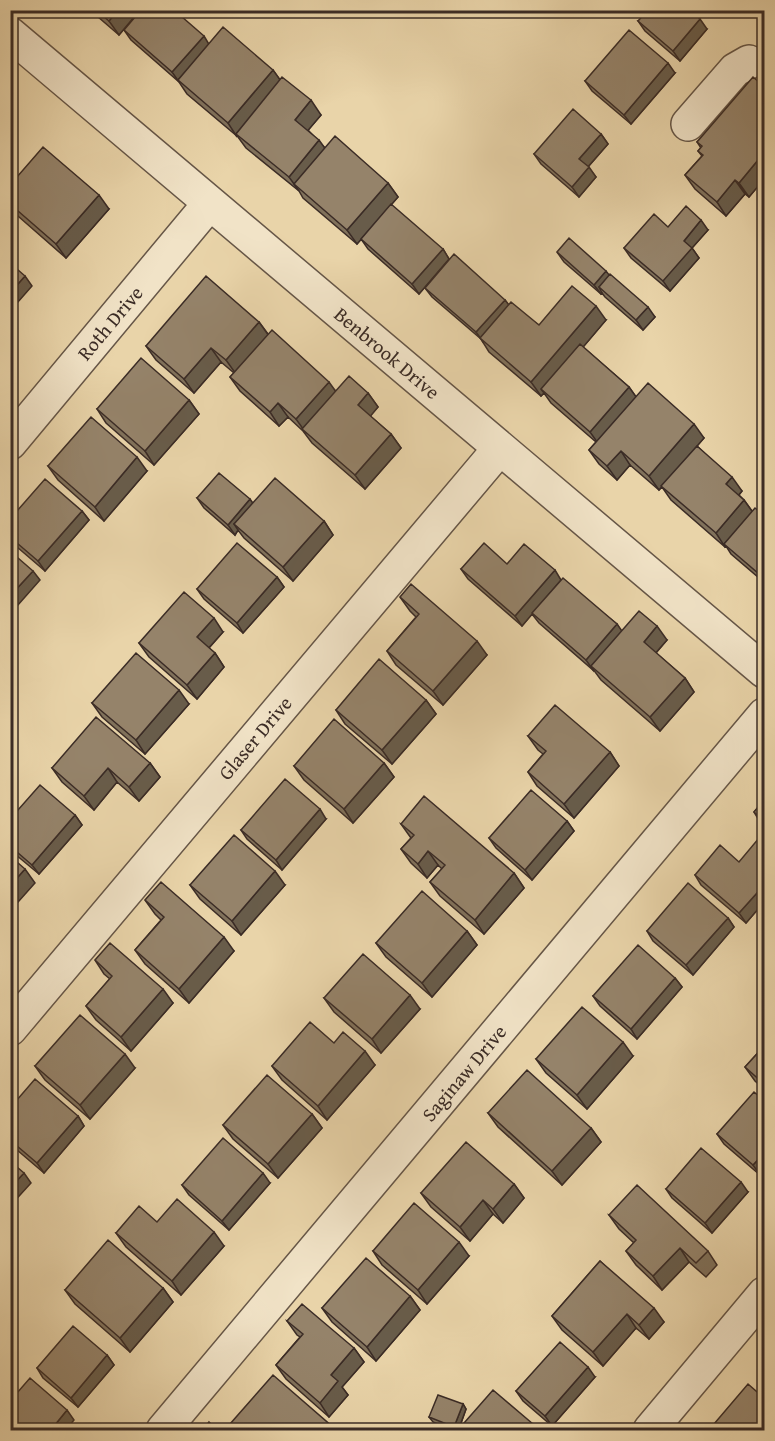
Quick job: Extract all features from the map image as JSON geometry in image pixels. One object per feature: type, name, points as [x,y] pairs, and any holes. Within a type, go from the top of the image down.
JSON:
[{"type":"street","name":"Benbrook Drive","points":[[10,34],[765,671]]},
{"type":"street","points":[[688,124],[735,70],[759,60]]},
{"type":"street","name":"Roth Drive","points":[[10,443],[210,203]]},
{"type":"street","name":"Glaser Drive","points":[[10,1029],[500,448]]},
{"type":"street","name":"Saginaw Drive","points":[[163,1431],[765,715]]},
{"type":"street","points":[[650,1431],[765,1294]]},
{"type":"building","points":[[96,10],[118,10],[109,21]]},
{"type":"building","points":[[141,10],[174,10],[204,36],[172,72],[124,30]]},
{"type":"building","points":[[648,10],[690,10],[700,19],[673,51],[638,21]]},
{"type":"building","points":[[223,27],[273,70],[228,123],[178,80]]},
{"type":"building","points":[[629,30],[668,63],[624,115],[585,81]]},
{"type":"building","points":[[282,77],[311,100],[295,120],[319,140],[289,177],[236,134]]},
{"type":"building","points":[[753,77],[765,87],[765,155],[763,154],[739,183],[735,180],[717,202],[685,175],[703,155],[698,151],[702,146],[697,142]]},
{"type":"building","points":[[573,109],[601,134],[579,159],[589,167],[572,187],[534,154]]},
{"type":"building","points":[[335,136],[388,183],[347,230],[294,184]]},
{"type":"building","points":[[43,147],[99,195],[56,244],[10,204],[10,185]]},
{"type":"building","points":[[391,204],[443,249],[412,284],[361,239]]},
{"type":"building","points":[[686,206],[701,220],[684,241],[692,248],[663,281],[624,248],[654,214],[668,227]]},
{"type":"building","points":[[569,238],[606,271],[594,285],[557,252]]},
{"type":"building","points":[[454,254],[505,300],[476,332],[425,288]]},
{"type":"building","points":[[10,263],[25,276],[10,293]]},
{"type":"building","points":[[610,274],[648,307],[636,320],[599,287]]},
{"type":"building","points":[[206,276],[259,322],[226,360],[211,348],[184,379],[146,346]]},
{"type":"building","points":[[572,286],[596,306],[531,382],[480,338],[511,302],[539,325]]},
{"type":"building","points":[[272,330],[329,382],[296,419],[278,403],[270,412],[230,377]]},
{"type":"building","points":[[580,344],[629,387],[590,432],[541,389]]},
{"type":"building","points":[[141,358],[189,400],[145,451],[97,409]]},
{"type":"building","points":[[349,376],[368,393],[358,405],[391,434],[355,475],[302,429]]},
{"type":"building","points":[[648,383],[694,424],[649,476],[621,451],[607,466],[589,450]]},
{"type":"building","points":[[91,417],[137,457],[95,507],[48,466]]},
{"type":"building","points":[[697,446],[732,477],[726,484],[744,500],[716,533],[661,486]]},
{"type":"building","points":[[219,473],[250,499],[228,525],[197,498]]},
{"type":"building","points":[[275,478],[324,521],[283,567],[234,524]]},
{"type":"building","points":[[45,479],[82,511],[38,561],[10,537],[10,519]]},
{"type":"building","points":[[755,508],[765,516],[765,579],[724,544]]},
{"type":"building","points":[[237,543],[277,577],[237,623],[197,589]]},
{"type":"building","points":[[484,543],[507,564],[524,544],[555,570],[515,616],[461,569]]},
{"type":"building","points":[[10,551],[33,571],[10,596]]},
{"type":"building","points":[[563,578],[617,624],[586,660],[532,613]]},
{"type":"building","points":[[411,584],[477,641],[433,691],[387,651],[419,614],[400,597]]},
{"type":"building","points":[[184,592],[214,618],[197,637],[215,653],[187,685],[139,643]]},
{"type":"building","points":[[639,611],[657,626],[644,642],[685,678],[650,717],[591,666]]},
{"type":"building","points":[[136,653],[179,690],[136,740],[92,703]]},
{"type":"building","points":[[379,659],[426,700],[382,750],[336,710]]},
{"type":"building","points":[[555,705],[610,752],[564,804],[528,772],[546,751],[528,736]]},
{"type":"building","points":[[96,717],[150,763],[129,787],[108,768],[84,796],[52,768]]},
{"type":"building","points":[[334,719],[384,763],[344,809],[294,766]]},
{"type":"building","points":[[285,779],[320,809],[276,860],[241,830]]},
{"type":"building","points":[[40,785],[75,815],[32,865],[10,846],[10,819]]},
{"type":"building","points":[[531,790],[567,821],[525,870],[489,838]]},
{"type":"building","points":[[424,796],[514,873],[475,920],[430,882],[445,865],[428,851],[418,864],[401,849],[414,835],[401,824]]},
{"type":"building","points":[[765,799],[765,822],[754,812]]},
{"type":"building","points":[[234,835],[275,871],[232,921],[190,885]]},
{"type":"building","points":[[759,838],[765,843],[765,884],[739,913],[695,875],[720,845],[739,862]]},
{"type":"building","points":[[10,856],[25,869],[10,886]]},
{"type":"building","points":[[161,882],[224,937],[179,989],[135,950],[164,917],[145,900]]},
{"type":"building","points":[[688,883],[728,918],[686,965],[647,931]]},
{"type":"building","points":[[422,891],[467,931],[422,983],[376,943]]},
{"type":"building","points":[[110,943],[163,989],[121,1037],[86,1006],[112,976],[95,960]]},
{"type":"building","points":[[638,945],[675,978],[631,1029],[593,996]]},
{"type":"building","points":[[363,954],[410,995],[372,1039],[324,998]]},
{"type":"building","points":[[582,1007],[623,1042],[577,1095],[536,1059]]},
{"type":"building","points":[[80,1015],[125,1054],[80,1105],[35,1066]]},
{"type":"building","points":[[310,1022],[334,1043],[343,1032],[365,1051],[318,1106],[272,1066]]},
{"type":"building","points":[[765,1045],[765,1085],[745,1067]]},
{"type":"building","points":[[527,1070],[591,1128],[552,1171],[488,1113]]},
{"type":"building","points":[[267,1075],[312,1114],[268,1164],[223,1125]]},
{"type":"building","points":[[35,1079],[78,1116],[37,1163],[10,1140],[10,1108]]},
{"type":"building","points":[[754,1092],[765,1101],[765,1152],[753,1165],[717,1134]]},
{"type":"building","points":[[223,1138],[263,1173],[222,1221],[182,1185]]},
{"type":"building","points":[[466,1142],[514,1184],[493,1209],[483,1200],[460,1227],[421,1193]]},
{"type":"building","points":[[701,1148],[741,1182],[705,1223],[666,1189]]},
{"type":"building","points":[[10,1161],[24,1173],[10,1188]]},
{"type":"building","points":[[637,1185],[708,1251],[696,1263],[680,1248],[653,1276],[626,1251],[636,1240],[609,1215]]},
{"type":"building","points":[[177,1199],[214,1232],[172,1281],[116,1233],[139,1206],[157,1222]]},
{"type":"building","points":[[414,1203],[459,1242],[418,1290],[373,1251]]},
{"type":"building","points":[[108,1240],[163,1288],[120,1338],[65,1290]]},
{"type":"building","points":[[366,1258],[410,1296],[367,1347],[322,1308]]},
{"type":"building","points":[[600,1261],[654,1308],[639,1325],[627,1314],[593,1352],[552,1316]]},
{"type":"building","points":[[302,1304],[354,1348],[331,1375],[338,1381],[320,1403],[276,1365],[303,1334],[287,1321]]},
{"type":"building","points":[[73,1326],[107,1355],[71,1398],[37,1368]]},
{"type":"building","points":[[560,1342],[588,1367],[545,1416],[516,1391]]},
{"type":"building","points":[[273,1375],[334,1428],[332,1431],[238,1431],[230,1424]]},
{"type":"building","points":[[30,1378],[67,1410],[50,1431],[10,1431],[10,1401]]},
{"type":"building","points":[[748,1384],[765,1399],[765,1431],[708,1431]]},
{"type":"building","points":[[493,1390],[533,1424],[527,1431],[457,1431]]},
{"type":"building","points":[[438,1395],[463,1404],[454,1427],[429,1417]]},
{"type":"building","points":[[209,1422],[218,1431],[202,1431]]}]
